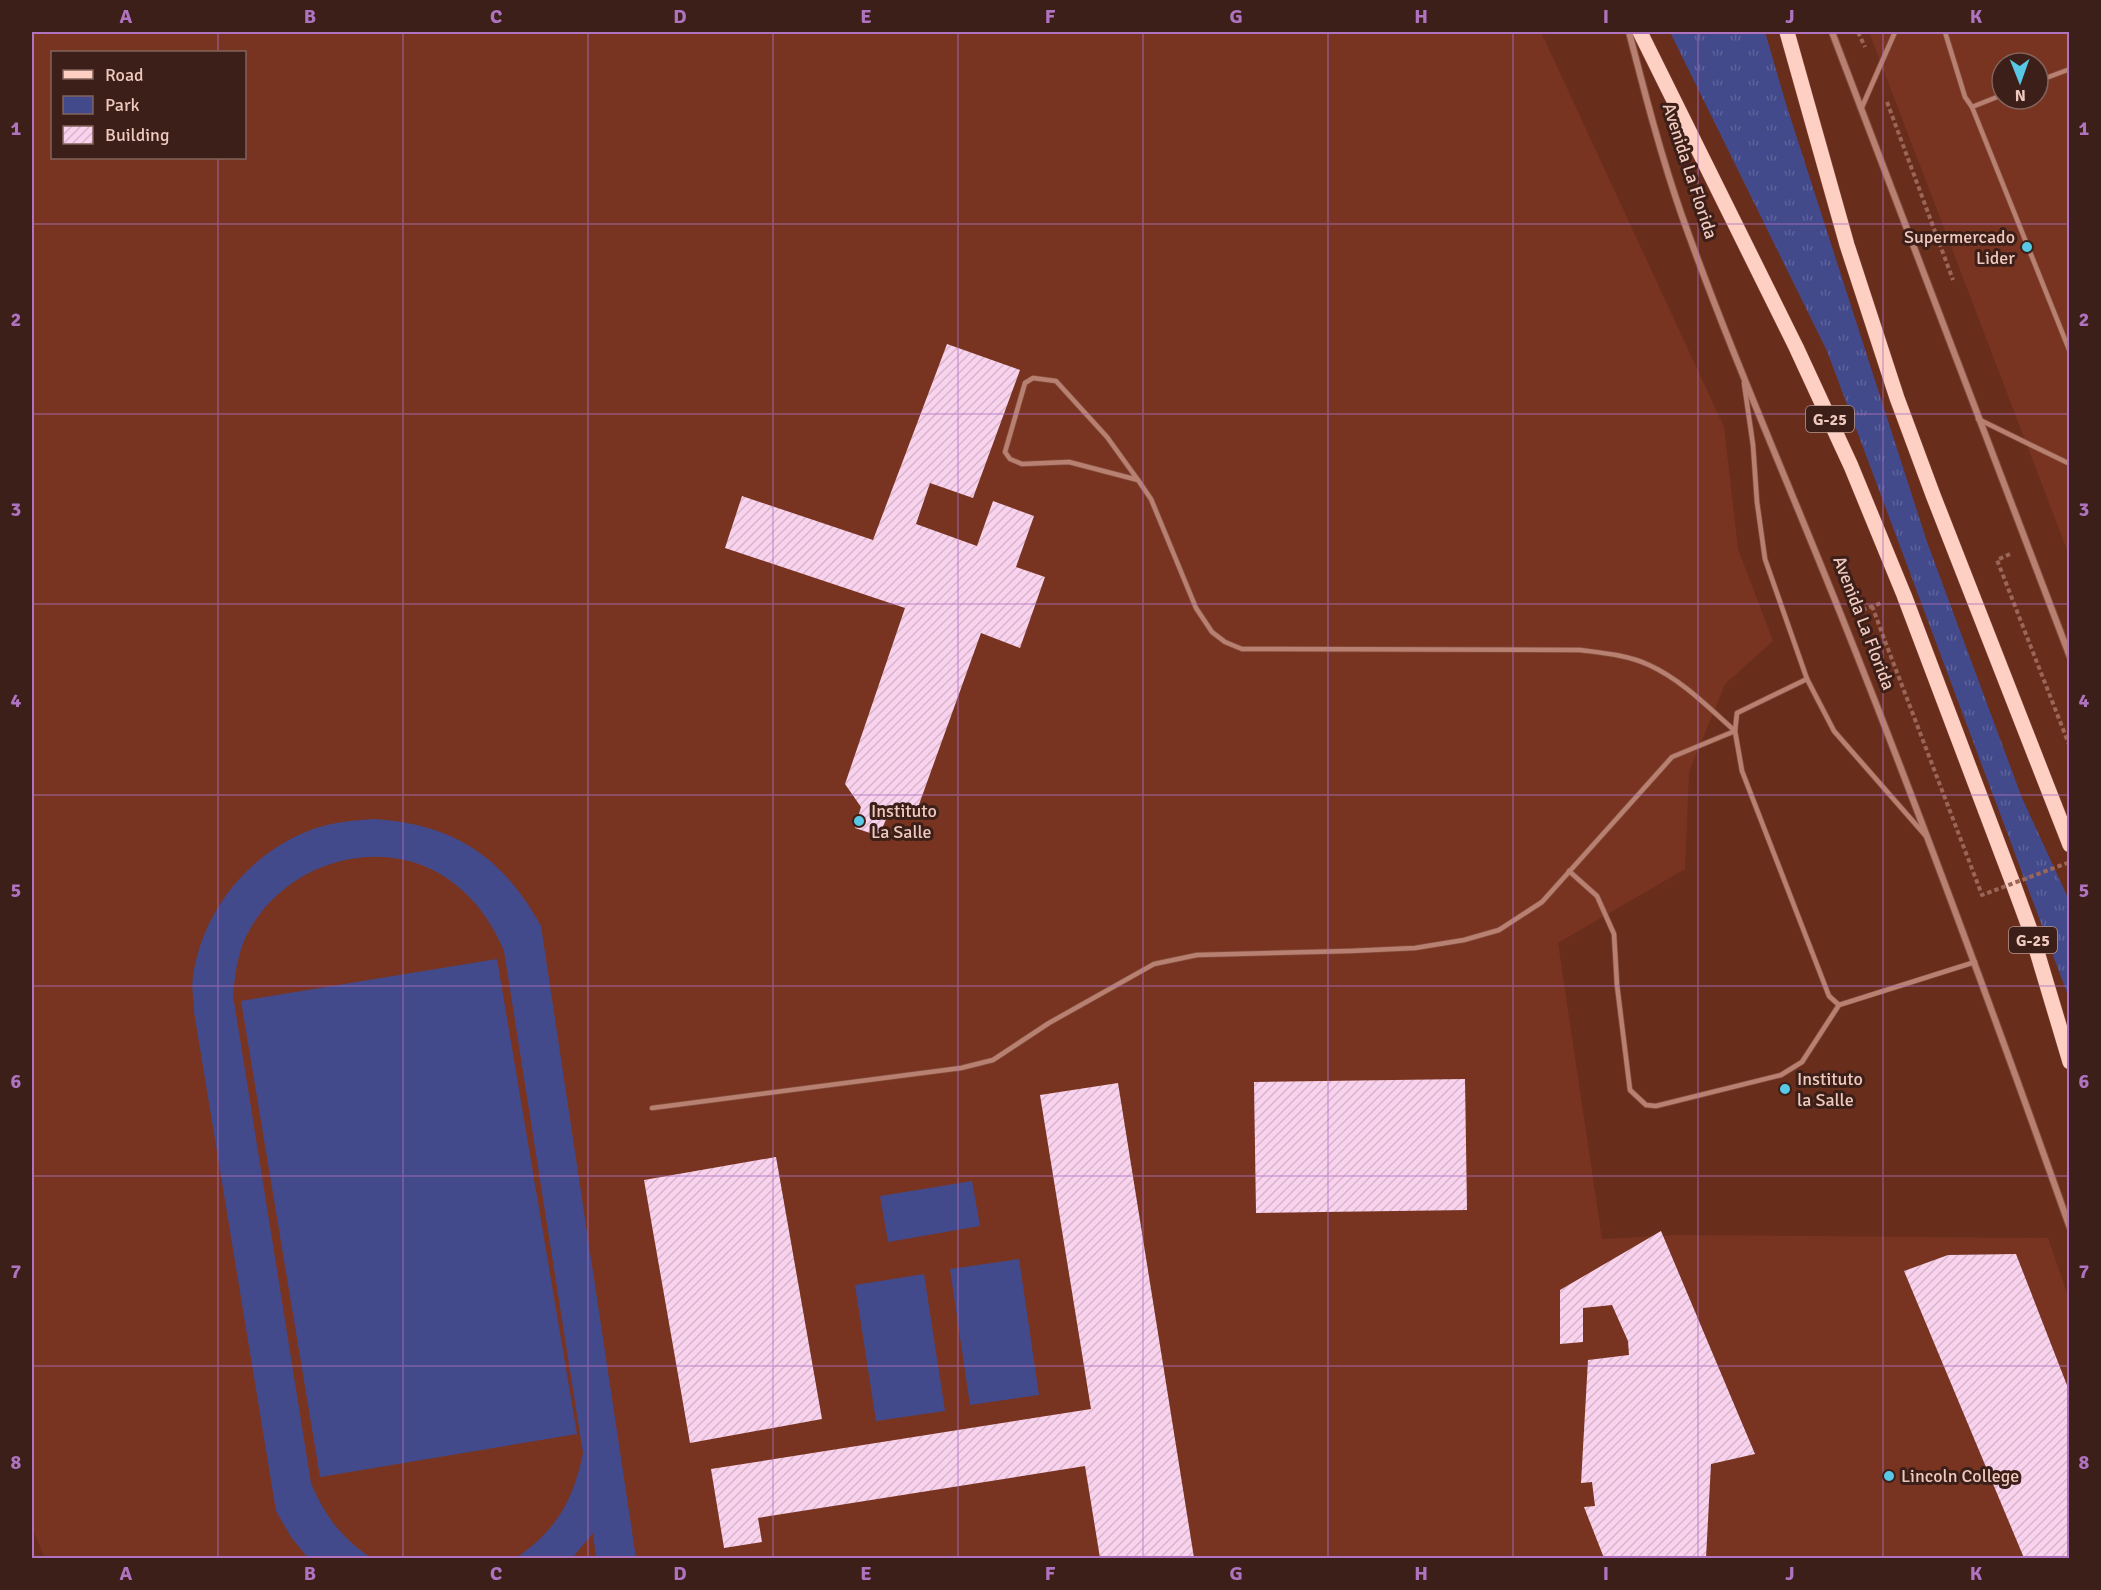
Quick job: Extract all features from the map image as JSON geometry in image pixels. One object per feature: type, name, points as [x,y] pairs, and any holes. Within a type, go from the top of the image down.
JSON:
[{"type":"main road","name":"Avenida La Florida","points":[[1640,32],[1825,408],[1904,595],[2032,935],[2070,1062]]},
{"type":"main road","points":[[1787,32],[1844,234],[1897,398],[2070,845]]},
{"type":"street","name":"Avenida La Florida","points":[[1629,32],[1645,97],[1682,215],[1975,962],[2070,1228]]},
{"type":"street","points":[[1832,32],[2070,657]]},
{"type":"lane","points":[[1862,107],[1895,32]]},
{"type":"lane","points":[[1945,32],[1965,97],[1972,107],[2070,352]]},
{"type":"lane","points":[[2050,76],[2070,69]]},
{"type":"lane","points":[[1972,107],[1990,100]]},
{"type":"lane","points":[[1744,377],[1765,559],[1807,679],[1834,731],[1925,835]]},
{"type":"lane","points":[[1138,480],[1069,462],[1022,464],[1010,459],[1005,452],[1025,383],[1033,378],[1056,381],[1107,437],[1138,480],[1151,499],[1196,608],[1212,632],[1225,642],[1242,648],[1580,650],[1623,656],[1650,665],[1686,688],[1735,731]]},
{"type":"lane","points":[[1978,418],[2070,464]]},
{"type":"lane","points":[[1807,679],[1737,713],[1735,731],[1742,771],[1829,996],[1839,1005]]},
{"type":"lane","points":[[652,1108],[961,1068],[993,1060],[1049,1023],[1154,964],[1197,955],[1415,948],[1464,940],[1498,930],[1542,902],[1672,757],[1735,731]]},
{"type":"lane","points":[[1569,871],[1597,896],[1614,934],[1617,985],[1630,1090],[1646,1105],[1656,1106],[1781,1075],[1802,1062],[1839,1005],[1975,962]]},
{"type":"path","points":[[2027,546],[1996,560],[2070,747]]},
{"type":"path","points":[[1842,618],[1904,595]]},
{"type":"path","points":[[1872,606],[1982,895],[2070,862]]},
{"type":"shaded area","name":"Instituto La Salle","points":[[32,32],[1541,32],[1724,427],[1738,549],[1773,641],[1725,684],[1689,772],[1685,869],[1558,943],[1602,1239],[1675,1235],[2048,1238],[2069,1299],[2069,1393],[2016,1254],[1948,1255],[1904,1271],[2024,1558],[45,1558],[32,1528]]},
{"type":"shaded area","points":[[1869,32],[2069,32],[2069,555]]},
{"type":"green space","points":[[1670,32],[1765,32],[1927,542],[2022,798],[2069,900],[2069,998],[1827,351]]},
{"type":"green space","points":[[375,819],[404,822],[429,828],[473,848],[510,881],[541,926],[636,1558],[596,1558],[593,1533],[572,1558],[516,1558],[542,1537],[561,1513],[574,1486],[583,1453],[504,951],[487,919],[463,891],[435,871],[405,860],[373,857],[342,861],[311,872],[284,889],[261,912],[244,941],[237,967],[233,995],[311,1483],[322,1507],[335,1526],[371,1558],[308,1558],[291,1537],[276,1511],[194,1012],[193,976],[207,927],[219,905],[234,885],[252,867],[271,851],[316,828],[330,824]]},
{"type":"green space","points":[[497,959],[577,1434],[320,1477],[241,1001]]},
{"type":"green space","points":[[972,1181],[980,1226],[888,1242],[880,1196]]},
{"type":"green space","points":[[1019,1259],[1039,1395],[970,1405],[950,1269]]},
{"type":"green space","points":[[924,1274],[945,1411],[876,1421],[855,1285]]},
{"type":"building","points":[[947,344],[1020,370],[973,498],[930,483],[916,524],[977,546],[993,501],[1034,516],[1016,567],[1045,577],[1020,648],[981,633],[917,810],[887,817],[879,836],[855,828],[861,807],[845,784],[905,608],[725,548],[742,496],[873,540]]},
{"type":"building","points":[[1465,1079],[1467,1210],[1256,1213],[1254,1082]]},
{"type":"building","points":[[1118,1083],[1194,1558],[1100,1558],[1085,1466],[758,1518],[762,1542],[724,1548],[711,1469],[1091,1409],[1040,1095]]},
{"type":"building","points":[[776,1157],[822,1419],[690,1443],[644,1180]]},
{"type":"building","points":[[1661,1231],[1755,1454],[1711,1464],[1706,1558],[1604,1558],[1584,1507],[1595,1506],[1592,1482],[1581,1483],[1588,1360],[1629,1355],[1628,1341],[1612,1305],[1583,1308],[1583,1342],[1560,1344],[1560,1290]]},
{"type":"building","points":[[2016,1254],[2070,1393],[2070,1558],[2024,1558],[1904,1271],[1948,1255]]},
{"type":"place","name":"Supermercado Lider","points":[[2027,247]]},
{"type":"place","name":"Instituto La Salle","points":[[859,821]]},
{"type":"place","name":"Instituto la Salle","points":[[1785,1089]]},
{"type":"place","name":"Lincoln College","points":[[1889,1476]]}]
